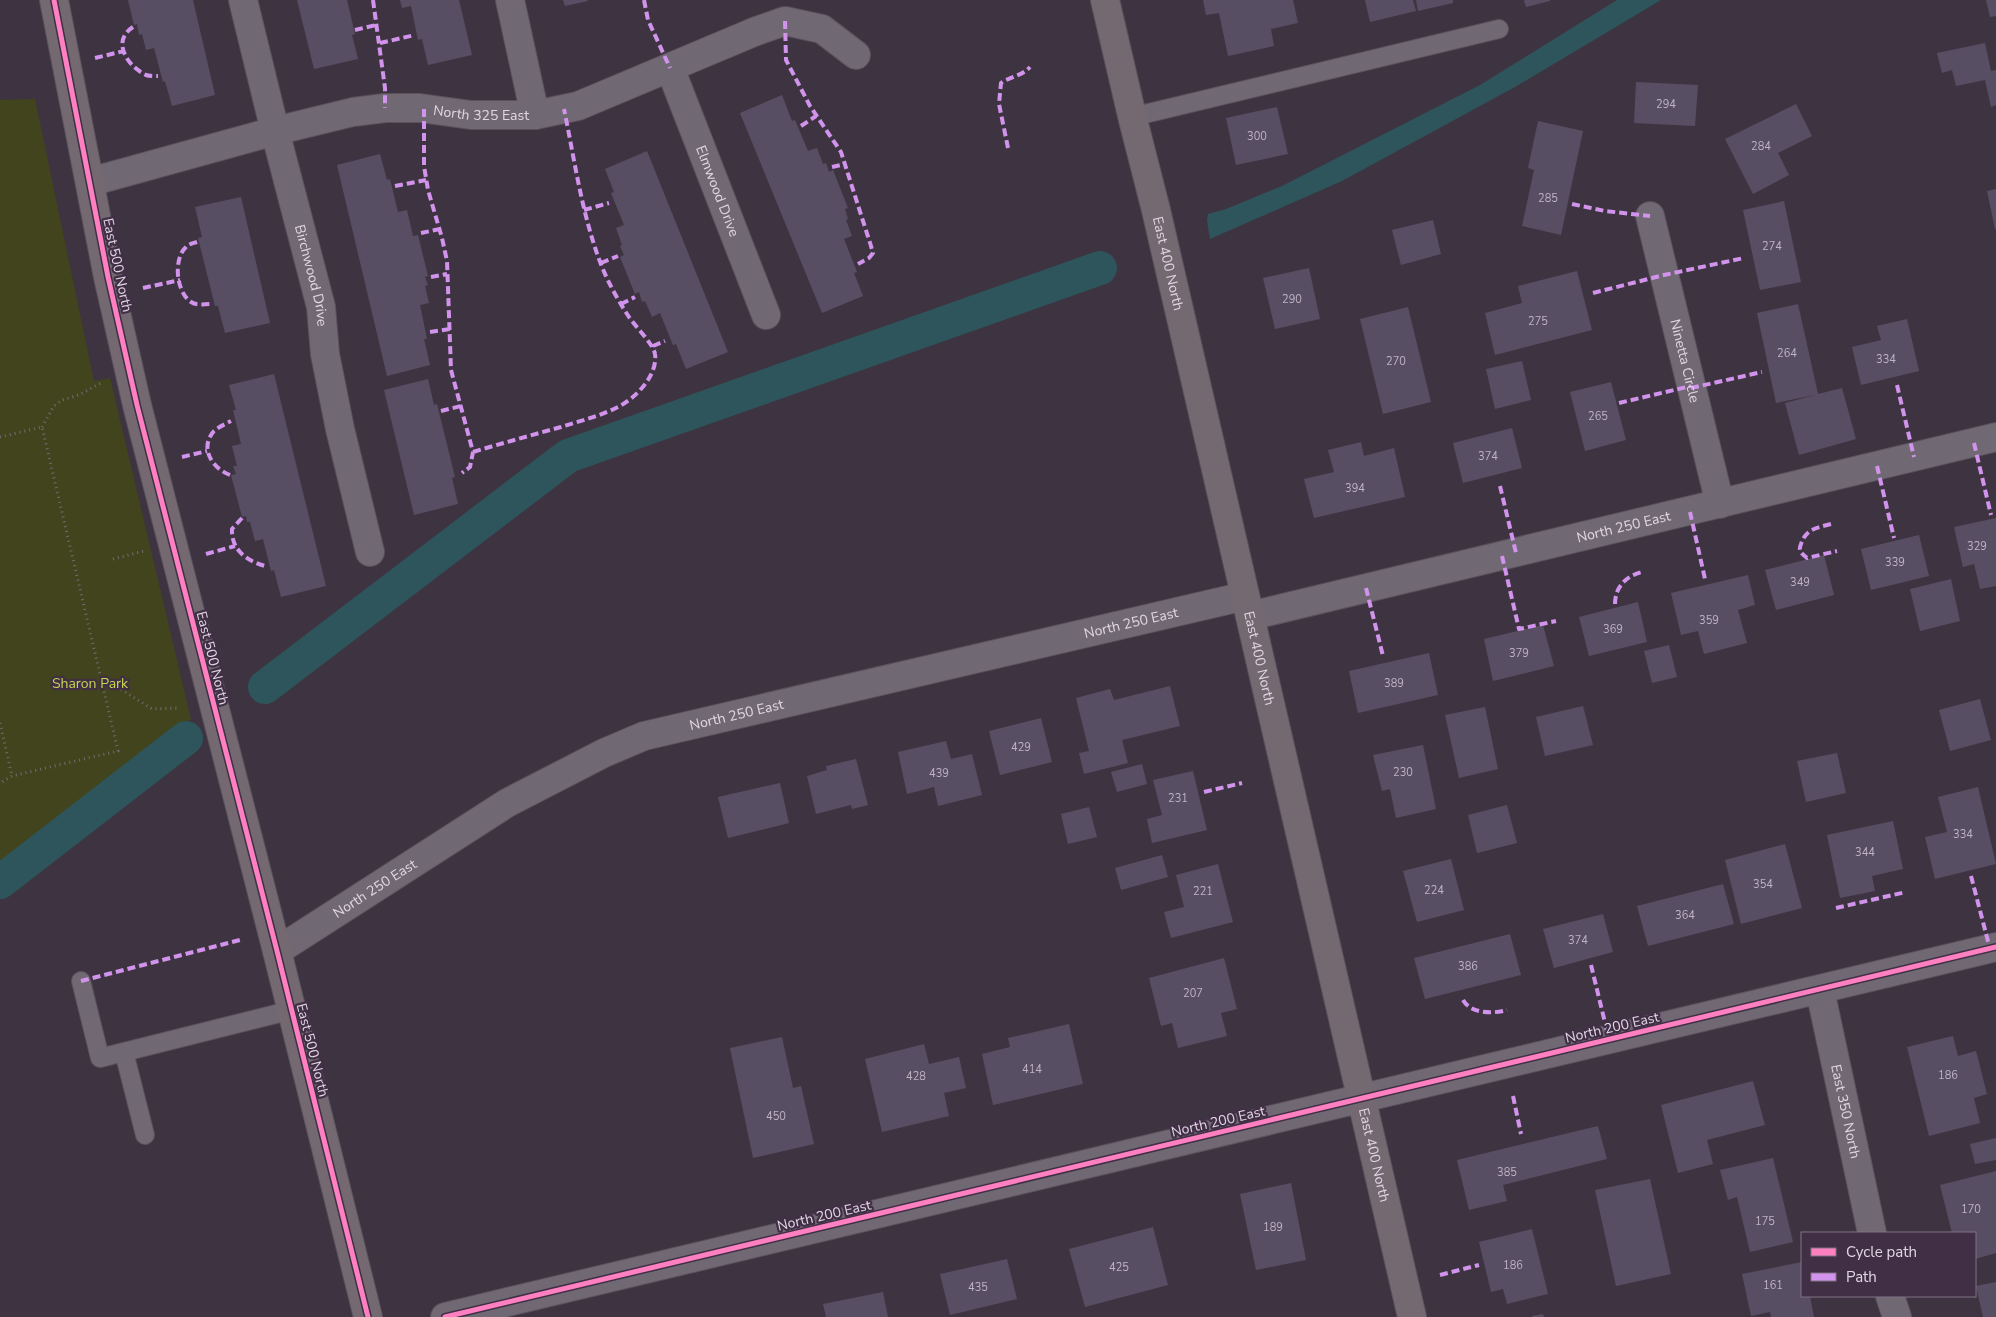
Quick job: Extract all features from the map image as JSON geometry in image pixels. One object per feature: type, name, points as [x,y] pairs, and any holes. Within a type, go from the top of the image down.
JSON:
[{"type":"street","name":"East 500 North","points":[[54,0],[108,277],[137,405],[292,1010],[368,1317]]},
{"type":"street","name":"Birchwood Drive","points":[[244,0],[320,308],[325,354],[340,429],[370,552]]},
{"type":"street","points":[[510,0],[535,115]]},
{"type":"street","name":"East 400 North","points":[[1105,0],[1248,606],[1412,1317]]},
{"type":"street","name":"North 325 East","points":[[90,182],[275,131],[353,112],[385,108],[420,108],[471,115],[535,115],[578,106],[754,32],[783,11],[822,28],[856,55]]},
{"type":"street","name":"Elmwood Drive","points":[[670,68],[766,315]]},
{"type":"street","name":"Ninetta Circle","points":[[1650,216],[1720,504]]},
{"type":"street","name":"North 250 East","points":[[277,952],[507,803],[604,753],[644,736],[1720,504],[1996,437]]},
{"type":"street","name":"North 200 East","points":[[445,1317],[1996,947]]},
{"type":"street","name":"East 350 North","points":[[1820,990],[1872,1232]]},
{"type":"street","points":[[1890,1297],[1897,1317]]},
{"type":"lane","points":[[1132,117],[1499,29]]},
{"type":"lane","points":[[80,981],[100,1058],[292,1010]]},
{"type":"lane","points":[[124,1052],[145,1135]]},
{"type":"path","points":[[0,783],[12,776],[118,751],[42,427],[54,406],[62,400],[79,395],[103,382]]},
{"type":"path","points":[[0,437],[42,427]]},
{"type":"path","points":[[103,684],[111,683],[152,709],[179,708]]},
{"type":"path","points":[[0,723],[12,776]]},
{"type":"green space","name":"Sharon Park","points":[[35,99],[94,381],[110,378],[191,719],[0,869],[0,100]]},
{"type":"shaded area","points":[[1617,0],[1661,0],[1515,87],[1342,181],[1210,239],[1207,221],[1208,214],[1226,209],[1282,186],[1480,85]]},
{"type":"building","points":[[128,0],[193,0],[215,95],[172,106],[154,48],[146,50],[142,34],[139,35],[137,24],[134,25]]},
{"type":"building","points":[[297,0],[347,0],[355,34],[352,35],[358,59],[314,69]]},
{"type":"building","points":[[400,0],[459,0],[472,55],[428,65],[422,39],[418,40],[411,6],[402,8]]},
{"type":"building","points":[[563,0],[587,0],[588,1],[565,6]]},
{"type":"building","points":[[1203,0],[1293,0],[1298,23],[1271,29],[1274,46],[1228,56],[1219,13],[1206,15]]},
{"type":"building","points":[[1365,0],[1413,0],[1416,11],[1370,22]]},
{"type":"building","points":[[1416,0],[1453,0],[1453,3],[1418,11]]},
{"type":"building","points":[[1524,0],[1550,0],[1550,1],[1526,7]]},
{"type":"building","points":[[1986,0],[1996,0],[1996,16],[1990,17]]},
{"type":"building","points":[[1985,43],[1991,71],[1996,70],[1996,105],[1991,107],[1985,80],[1956,86],[1952,70],[1942,73],[1937,53]]},
{"type":"building","points":[[1636,82],[1698,85],[1695,126],[1634,123]]},
{"type":"building","points":[[782,95],[792,121],[795,120],[808,151],[817,148],[823,164],[826,163],[829,172],[833,170],[848,208],[845,209],[848,219],[846,220],[852,236],[844,239],[857,272],[854,273],[863,296],[822,313],[740,113]]},
{"type":"building","points":[[1796,104],[1812,136],[1778,153],[1789,175],[1753,194],[1725,139]]},
{"type":"building","points":[[1277,107],[1288,154],[1236,165],[1226,118]]},
{"type":"building","points":[[1538,121],[1583,131],[1561,235],[1522,226],[1534,170],[1528,168]]},
{"type":"building","points":[[647,151],[728,352],[686,369],[676,344],[673,345],[660,313],[652,317],[645,301],[642,302],[639,292],[635,294],[620,257],[624,255],[616,228],[624,225],[611,193],[614,192],[605,169]]},
{"type":"building","points":[[380,154],[387,180],[390,179],[398,212],[407,210],[413,236],[418,235],[428,276],[425,277],[428,285],[425,286],[429,303],[420,305],[427,339],[424,339],[430,365],[387,376],[337,165]]},
{"type":"building","points":[[1996,189],[1996,229],[1995,229],[1987,191]]},
{"type":"building","points":[[241,197],[270,323],[225,333],[218,306],[215,306],[198,238],[202,237],[195,207]]},
{"type":"building","points":[[1784,201],[1801,282],[1760,290],[1743,210]]},
{"type":"building","points":[[1433,220],[1441,254],[1401,265],[1392,230]]},
{"type":"building","points":[[1309,268],[1320,319],[1275,329],[1263,278]]},
{"type":"building","points":[[1577,271],[1592,330],[1495,355],[1485,313],[1522,303],[1518,286]]},
{"type":"building","points":[[1798,304],[1818,394],[1842,388],[1856,439],[1799,455],[1785,403],[1815,395],[1776,403],[1757,313]]},
{"type":"building","points":[[1408,307],[1431,402],[1383,414],[1360,319]]},
{"type":"building","points":[[1907,319],[1919,371],[1861,385],[1852,347],[1881,340],[1877,326]]},
{"type":"building","points":[[1522,361],[1531,400],[1495,409],[1486,369]]},
{"type":"building","points":[[274,374],[326,586],[281,597],[274,570],[271,571],[263,539],[255,541],[250,522],[247,522],[246,516],[242,517],[231,475],[236,474],[233,466],[237,466],[232,446],[241,444],[233,410],[236,410],[229,385]]},
{"type":"building","points":[[428,379],[434,405],[437,404],[455,477],[452,478],[458,504],[414,515],[384,390]]},
{"type":"building","points":[[1611,382],[1626,440],[1585,451],[1570,392]]},
{"type":"building","points":[[1512,428],[1522,468],[1463,483],[1453,443]]},
{"type":"building","points":[[1361,442],[1364,456],[1394,448],[1405,497],[1314,518],[1304,479],[1334,472],[1328,450]]},
{"type":"building","points":[[1996,518],[1996,586],[1980,589],[1974,564],[1963,567],[1954,527]]},
{"type":"building","points":[[1919,535],[1929,576],[1871,590],[1861,549]]},
{"type":"building","points":[[1824,555],[1834,595],[1776,610],[1765,570]]},
{"type":"building","points":[[1748,575],[1755,605],[1738,610],[1747,643],[1704,654],[1698,631],[1681,635],[1671,593]]},
{"type":"building","points":[[1951,579],[1960,621],[1920,631],[1910,589]]},
{"type":"building","points":[[1638,602],[1647,642],[1589,656],[1579,617]]},
{"type":"building","points":[[1543,625],[1554,666],[1493,681],[1484,639]]},
{"type":"building","points":[[1669,645],[1677,677],[1652,683],[1644,651]]},
{"type":"building","points":[[1429,653],[1438,695],[1358,713],[1349,671]]},
{"type":"building","points":[[1170,686],[1180,726],[1122,740],[1128,763],[1084,774],[1079,753],[1089,751],[1076,698],[1110,689],[1114,700]]},
{"type":"building","points":[[1980,699],[1991,740],[1950,751],[1939,710]]},
{"type":"building","points":[[1583,706],[1593,745],[1545,756],[1536,717]]},
{"type":"building","points":[[1485,707],[1498,769],[1459,778],[1445,715]]},
{"type":"building","points":[[1041,718],[1052,762],[1000,775],[989,731]]},
{"type":"building","points":[[946,741],[951,759],[972,754],[982,795],[938,806],[934,787],[907,794],[898,752]]},
{"type":"building","points":[[1423,745],[1436,809],[1396,818],[1390,789],[1382,791],[1373,755]]},
{"type":"building","points":[[1837,753],[1846,793],[1806,802],[1797,761]]},
{"type":"building","points":[[856,759],[868,805],[852,809],[851,805],[816,814],[807,776],[827,770],[826,766]]},
{"type":"building","points":[[1142,764],[1147,784],[1117,792],[1111,772]]},
{"type":"building","points":[[1193,771],[1207,830],[1152,843],[1147,819],[1162,815],[1153,780]]},
{"type":"building","points":[[780,783],[789,823],[728,838],[718,797]]},
{"type":"building","points":[[1978,787],[1996,864],[1935,879],[1925,837],[1947,832],[1938,797]]},
{"type":"building","points":[[1507,805],[1517,843],[1477,853],[1468,815]]},
{"type":"building","points":[[1089,807],[1097,837],[1068,844],[1061,814]]},
{"type":"building","points":[[1893,821],[1903,869],[1872,876],[1875,891],[1840,898],[1827,835]]},
{"type":"building","points":[[1785,844],[1802,908],[1741,924],[1725,860]]},
{"type":"building","points":[[1162,855],[1168,877],[1121,890],[1115,868]]},
{"type":"building","points":[[1451,859],[1464,910],[1417,922],[1403,871]]},
{"type":"building","points":[[1218,864],[1233,922],[1171,938],[1164,912],[1184,907],[1176,875]]},
{"type":"building","points":[[1723,884],[1734,924],[1648,946],[1637,906]]},
{"type":"building","points":[[1603,914],[1613,952],[1554,968],[1543,929]]},
{"type":"building","points":[[1510,934],[1521,975],[1425,999],[1414,958]]},
{"type":"building","points":[[1224,958],[1237,1009],[1221,1013],[1227,1036],[1178,1048],[1172,1023],[1161,1026],[1149,978]]},
{"type":"building","points":[[1069,1024],[1083,1084],[993,1105],[982,1054],[1010,1047],[1008,1038]]},
{"type":"building","points":[[1953,1036],[1958,1056],[1976,1051],[1987,1094],[1974,1098],[1980,1123],[1929,1136],[1907,1047]]},
{"type":"building","points":[[782,1037],[793,1088],[801,1086],[814,1144],[753,1158],[730,1048]]},
{"type":"building","points":[[924,1044],[929,1064],[959,1057],[966,1088],[944,1093],[949,1116],[882,1132],[865,1059]]},
{"type":"building","points":[[1753,1081],[1765,1125],[1707,1140],[1713,1164],[1678,1173],[1661,1105]]},
{"type":"building","points":[[1598,1126],[1607,1159],[1503,1185],[1507,1201],[1469,1210],[1457,1160]]},
{"type":"building","points":[[1996,1138],[1996,1160],[1975,1164],[1970,1144]]},
{"type":"building","points":[[1773,1158],[1793,1242],[1750,1252],[1737,1197],[1728,1200],[1720,1170]]},
{"type":"building","points":[[1996,1171],[1996,1253],[1976,1259],[1976,1232],[1952,1232],[1940,1185]]},
{"type":"building","points":[[1650,1179],[1671,1274],[1616,1286],[1595,1190]]},
{"type":"building","points":[[1291,1183],[1306,1260],[1256,1270],[1240,1194]]},
{"type":"building","points":[[1153,1227],[1168,1285],[1085,1307],[1069,1249]]},
{"type":"building","points":[[1532,1229],[1548,1294],[1507,1304],[1503,1289],[1491,1292],[1479,1242]]},
{"type":"building","points":[[1007,1259],[1017,1299],[950,1315],[940,1274]]},
{"type":"building","points":[[1801,1262],[1801,1297],[1810,1297],[1814,1317],[1771,1317],[1770,1312],[1751,1316],[1742,1274]]},
{"type":"building","points":[[1996,1282],[1996,1317],[1983,1317],[1976,1286]]},
{"type":"building","points":[[883,1292],[888,1317],[826,1317],[823,1304]]},
{"type":"building","points":[[1543,1314],[1544,1317],[1532,1317],[1532,1316]]},
{"type":"waterway","points":[[265,687],[568,456],[1100,268]]},
{"type":"waterway","points":[[0,882],[186,738]]},
{"type":"marked path","points":[[373,0],[385,88],[385,108]]},
{"type":"marked path","points":[[644,0],[648,20],[670,68]]},
{"type":"marked path","points":[[785,21],[786,60],[810,106],[841,152],[871,246],[873,253],[869,258],[858,264]]},
{"type":"marked path","points":[[355,30],[376,25]]},
{"type":"marked path","points":[[133,27],[126,33],[123,39],[124,53],[139,71],[147,75],[158,76]]},
{"type":"marked path","points":[[380,43],[415,35]]},
{"type":"marked path","points":[[95,58],[124,51]]},
{"type":"marked path","points":[[1008,148],[999,104],[1001,83],[1030,67]]},
{"type":"marked path","points":[[424,109],[424,166],[428,190],[447,261],[451,370],[473,452],[470,467],[462,473]]},
{"type":"marked path","points":[[473,452],[561,427],[611,410],[632,398],[644,385],[653,370],[655,362],[654,350],[618,299],[595,248],[580,189],[564,109]]},
{"type":"marked path","points":[[801,126],[816,116]]},
{"type":"marked path","points":[[832,167],[845,164]]},
{"type":"marked path","points":[[395,186],[426,180]]},
{"type":"marked path","points":[[584,210],[609,203]]},
{"type":"marked path","points":[[1572,204],[1605,211],[1650,216]]},
{"type":"marked path","points":[[421,233],[440,229]]},
{"type":"marked path","points":[[197,242],[188,245],[182,252],[178,267],[179,283],[182,291],[191,302],[210,304]]},
{"type":"marked path","points":[[601,263],[618,256]]},
{"type":"marked path","points":[[1593,293],[1664,275],[1744,258]]},
{"type":"marked path","points":[[431,277],[447,274]]},
{"type":"marked path","points":[[143,288],[180,280]]},
{"type":"marked path","points":[[621,304],[635,297]]},
{"type":"marked path","points":[[430,332],[450,329]]},
{"type":"marked path","points":[[653,346],[665,341]]},
{"type":"marked path","points":[[1691,388],[1762,372]]},
{"type":"marked path","points":[[1897,385],[1914,457]]},
{"type":"marked path","points":[[1619,403],[1691,386]]},
{"type":"marked path","points":[[441,411],[461,406]]},
{"type":"marked path","points":[[230,475],[218,468],[213,462],[208,451],[208,444],[214,431],[231,421]]},
{"type":"marked path","points":[[1974,443],[1991,515]]},
{"type":"marked path","points":[[182,457],[207,451]]},
{"type":"marked path","points":[[1877,466],[1894,538]]},
{"type":"marked path","points":[[1500,486],[1516,553]]},
{"type":"marked path","points":[[1690,512],[1705,579]]},
{"type":"marked path","points":[[242,518],[232,529],[234,543],[246,558],[265,566]]},
{"type":"marked path","points":[[1831,524],[1809,532],[1803,539],[1800,550],[1807,558],[1837,551]]},
{"type":"marked path","points":[[206,554],[235,546]]},
{"type":"marked path","points":[[1502,556],[1519,629],[1556,621]]},
{"type":"marked path","points":[[1615,604],[1617,592],[1622,583],[1631,576],[1642,572]]},
{"type":"marked path","points":[[1366,588],[1383,656]]},
{"type":"marked path","points":[[1204,792],[1242,783]]},
{"type":"marked path","points":[[1971,876],[1990,949]]},
{"type":"marked path","points":[[1836,908],[1906,892]]},
{"type":"marked path","points":[[81,981],[240,940]]},
{"type":"marked path","points":[[1591,965],[1609,1039]]},
{"type":"marked path","points":[[1463,1000],[1471,1008],[1483,1012],[1507,1010]]},
{"type":"marked path","points":[[1513,1096],[1521,1134]]},
{"type":"marked path","points":[[1440,1275],[1479,1265]]},
{"type":"cycle path","points":[[54,0],[108,277],[137,405],[277,951],[368,1317]]},
{"type":"cycle path","points":[[445,1317],[1996,947]]}]
